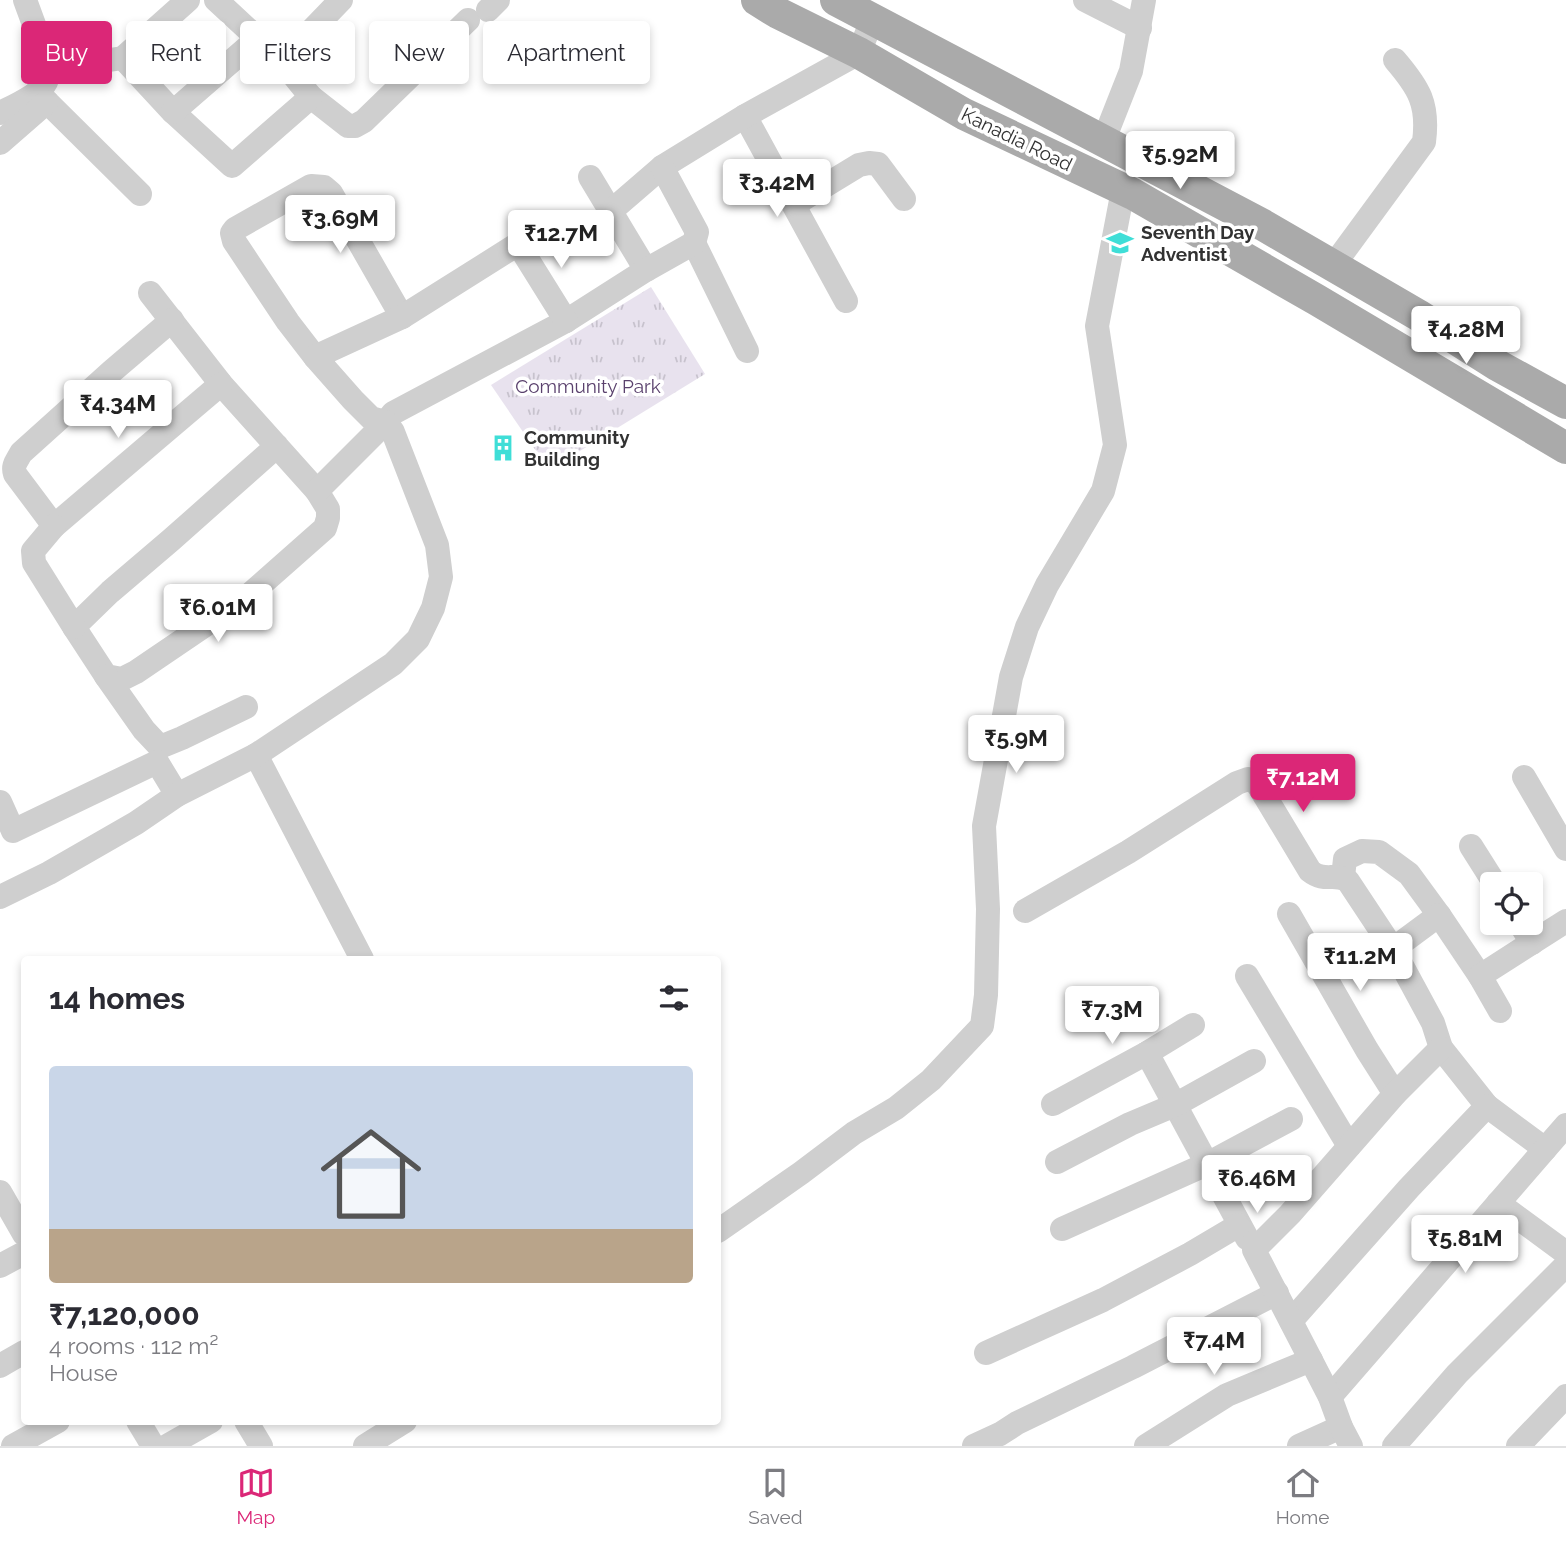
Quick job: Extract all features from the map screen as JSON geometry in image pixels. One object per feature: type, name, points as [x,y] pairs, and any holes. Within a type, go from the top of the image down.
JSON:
[{"type":"main road","name":"Kanadia Road","points":[[836,0],[1263,225],[1418,315],[1497,365],[1566,403]]},
{"type":"main road","name":"Kanadia Road","points":[[774,4],[964,114],[1124,190],[1263,268],[1566,448]]},
{"type":"main road","points":[[1479,395],[1497,365]]},
{"type":"street","points":[[25,0],[33,21]]},
{"type":"street","points":[[112,60],[123,58],[188,0]]},
{"type":"street","points":[[216,0],[240,22]]},
{"type":"street","points":[[321,21],[341,0]]},
{"type":"street","points":[[1085,0],[1140,28]]},
{"type":"street","points":[[1103,142],[1132,71],[1144,0]]},
{"type":"street","points":[[301,84],[311,97],[348,126],[355,126],[364,121],[485,10]]},
{"type":"street","points":[[611,211],[662,167],[745,116],[859,53],[872,20]]},
{"type":"street","points":[[173,112],[240,53]]},
{"type":"street","points":[[123,58],[173,112],[232,166],[311,97]]},
{"type":"street","points":[[1333,266],[1424,142],[1426,124],[1422,99],[1409,76],[1395,60]]},
{"type":"street","points":[[0,143],[42,97],[46,84]]},
{"type":"street","points":[[0,113],[42,97]]},
{"type":"street","points":[[42,97],[140,194]]},
{"type":"street","points":[[745,116],[846,301]]},
{"type":"street","points":[[794,204],[859,165],[869,163],[878,164],[905,199]]},
{"type":"street","points":[[662,167],[697,232],[694,243],[747,351]]},
{"type":"street","points":[[590,177],[646,270]]},
{"type":"street","points":[[0,897],[136,823],[177,794],[256,755],[393,664],[418,639],[433,608],[441,577],[436,545],[393,432],[386,422],[371,418],[316,356],[270,296],[234,242],[232,233],[311,186],[324,187],[331,193],[402,317]]},
{"type":"street","points":[[721,1229],[854,1133],[896,1108],[931,1080],[982,1026],[986,995],[988,909],[984,826],[1012,677],[1027,627],[1046,585],[1103,491],[1115,444],[1097,326],[1124,190]]},
{"type":"street","points":[[317,491],[393,413],[566,321],[694,243]]},
{"type":"street","points":[[316,356],[402,317],[518,244],[566,321]]},
{"type":"street","points":[[106,676],[122,679],[136,672],[248,596],[325,528],[328,518],[328,509],[317,491],[222,384],[150,293]]},
{"type":"street","points":[[54,526],[15,474],[13,468],[21,453],[172,320]]},
{"type":"street","points":[[222,384],[54,526],[33,551],[34,563],[74,627],[144,730],[160,747],[246,707]]},
{"type":"street","points":[[74,627],[110,592],[277,446]]},
{"type":"street","points":[[256,755],[359,956]]},
{"type":"street","points":[[0,802],[13,831],[157,762],[177,794]]},
{"type":"street","points":[[1524,777],[1566,849]]},
{"type":"street","points":[[1024,911],[1128,852],[1237,783],[1248,779],[1257,783],[1310,870],[1322,878],[1343,877],[1348,881],[1393,949],[1433,1023],[1441,1048],[1487,1106],[1545,1149]]},
{"type":"street","points":[[1471,846],[1487,872]]},
{"type":"street","points":[[1343,877],[1345,859],[1362,851],[1379,852],[1409,874],[1480,976],[1500,1012]]},
{"type":"street","points":[[1289,914],[1395,1094]]},
{"type":"street","points":[[1393,949],[1439,915]]},
{"type":"street","points":[[1543,927],[1566,921]]},
{"type":"street","points":[[1480,976],[1523,935]]},
{"type":"street","points":[[1247,976],[1349,1146]]},
{"type":"street","points":[[1053,1104],[1193,1025]]},
{"type":"street","points":[[1254,1250],[1290,1214],[1395,1094],[1441,1048]]},
{"type":"street","points":[[1147,1053],[1277,1293],[1331,1397],[1346,1436],[1299,1446]]},
{"type":"street","points":[[1057,1162],[1130,1124],[1175,1105],[1254,1060]]},
{"type":"street","points":[[1291,1321],[1409,1188],[1487,1106]]},
{"type":"street","points":[[1062,1229],[1207,1164],[1291,1119]]},
{"type":"street","points":[[1331,1397],[1566,1125]]},
{"type":"street","points":[[0,1192],[21,1229]]},
{"type":"street","points":[[1498,1203],[1566,1253]]},
{"type":"street","points":[[986,1353],[1103,1300],[1239,1225]]},
{"type":"street","points":[[0,1266],[21,1256]]},
{"type":"street","points":[[1394,1446],[1457,1374],[1566,1265]]},
{"type":"street","points":[[974,1446],[1004,1440],[1017,1423],[1277,1293]]},
{"type":"street","points":[[0,1366],[21,1354]]},
{"type":"street","points":[[1146,1446],[1183,1437],[1227,1395],[1311,1360]]},
{"type":"street","points":[[1518,1446],[1566,1396]]},
{"type":"street","points":[[13,1446],[51,1425]]},
{"type":"street","points":[[140,1425],[153,1446]]},
{"type":"street","points":[[167,1446],[204,1425]]},
{"type":"street","points":[[249,1425],[261,1446]]},
{"type":"street","points":[[365,1446],[399,1425]]},
{"type":"green space","name":"Community Park","points":[[651,287],[705,374],[549,470],[491,385]]},
{"type":"place","name":"Seventh Day Adventist","points":[[1120,243]]},
{"type":"place","name":"Community Building","points":[[503,448]]}]
